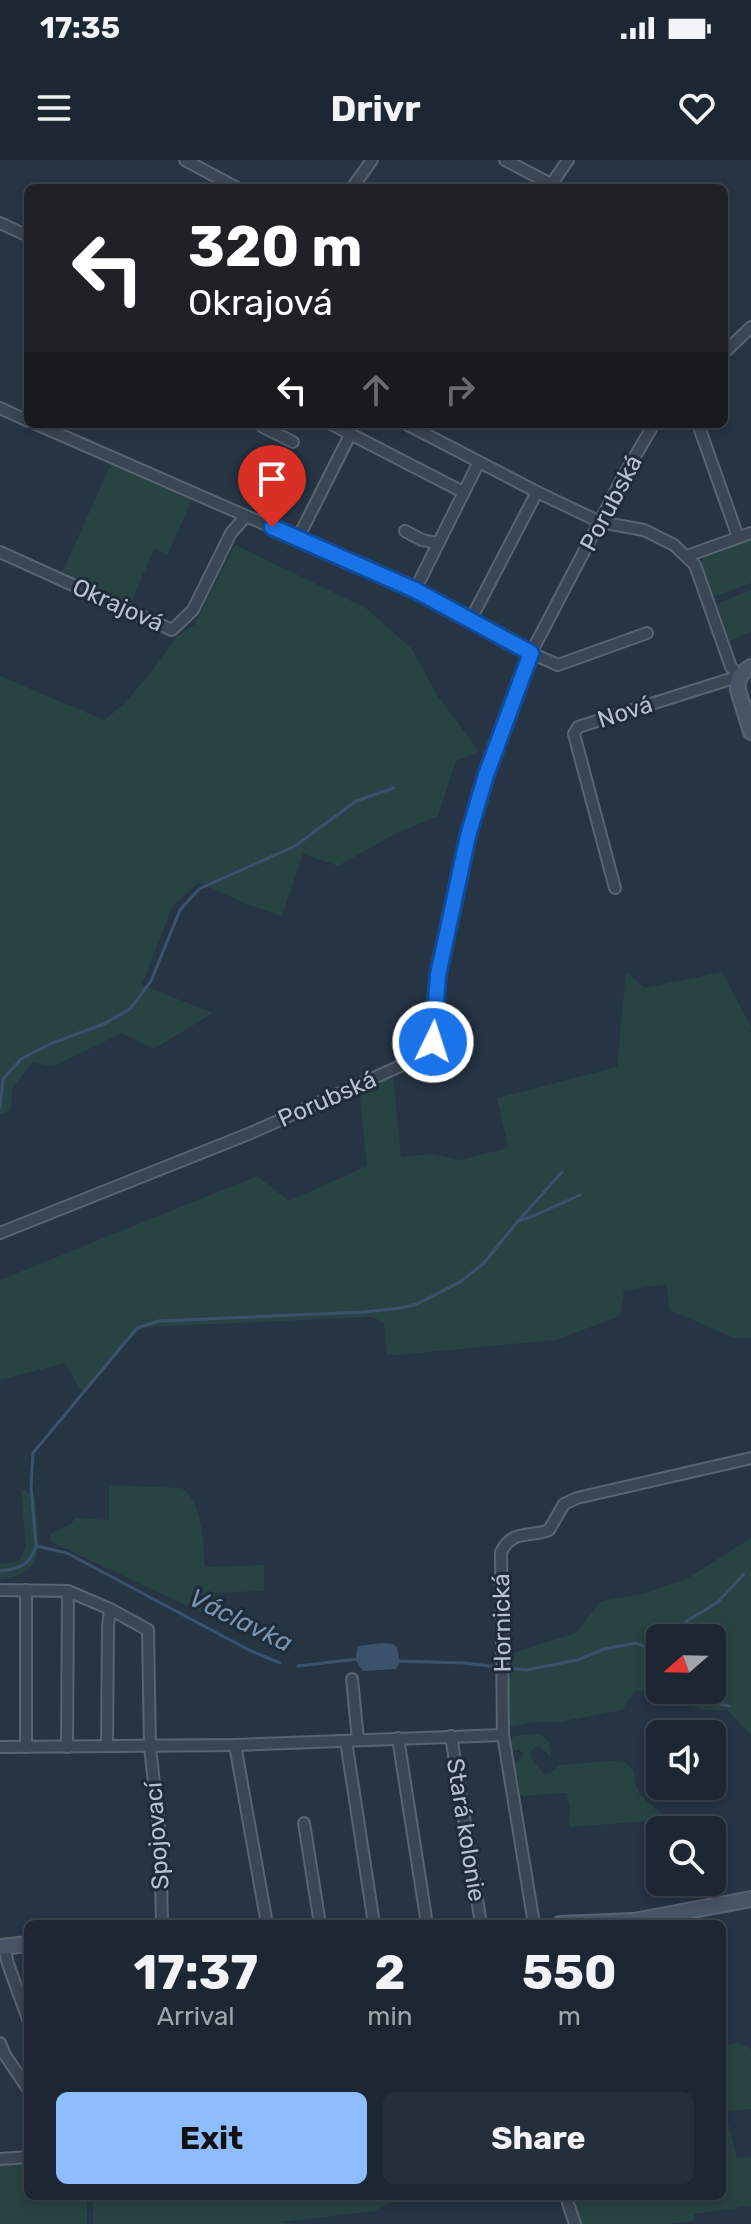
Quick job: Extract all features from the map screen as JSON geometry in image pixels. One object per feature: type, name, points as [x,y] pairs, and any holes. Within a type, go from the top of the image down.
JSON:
[{"type":"street","points":[[185,160],[230,184]]},
{"type":"street","points":[[355,184],[372,160]]},
{"type":"street","points":[[505,160],[547,182],[553,182],[568,160]]},
{"type":"street","points":[[0,223],[24,234]]},
{"type":"street","points":[[728,349],[751,327]]},
{"type":"street","points":[[0,408],[24,419]]},
{"type":"street","points":[[45,428],[415,590],[558,665],[647,633]]},
{"type":"street","points":[[265,428],[293,442]]},
{"type":"street","points":[[338,428],[463,492]]},
{"type":"street","points":[[414,428],[600,522],[644,530],[661,537],[687,556],[695,565],[731,667],[745,671],[738,690],[751,732]]},
{"type":"street","name":"Porubská","points":[[0,1233],[251,1133],[427,1054],[433,1042],[438,975],[468,836],[486,775],[531,653],[652,428]]},
{"type":"street","points":[[699,428],[738,537]]},
{"type":"street","points":[[298,538],[350,435]]},
{"type":"street","points":[[415,590],[479,462]]},
{"type":"street","points":[[471,619],[537,492]]},
{"type":"street","name":"Okrajová","points":[[0,552],[172,630],[193,610],[231,533],[246,516]]},
{"type":"street","points":[[405,531],[422,540],[437,543]]},
{"type":"street","points":[[687,556],[751,533]]},
{"type":"street","name":"Nová","points":[[615,888],[574,734],[578,727],[745,671]]},
{"type":"street","name":"Hornická","points":[[533,1920],[503,1735],[501,1552],[507,1540],[515,1536],[549,1530],[564,1504],[577,1498],[751,1458]]},
{"type":"street","points":[[0,1590],[68,1591],[110,1609],[107,1746]]},
{"type":"street","points":[[26,1590],[26,1747]]},
{"type":"street","points":[[67,1747],[68,1591]]},
{"type":"street","name":"Spojovací","points":[[110,1609],[148,1630],[150,1747],[160,1837],[162,1920]]},
{"type":"street","points":[[352,1679],[358,1740]]},
{"type":"street","points":[[0,1747],[235,1745],[503,1735]]},
{"type":"street","name":"Stará kolonie","points":[[451,1736],[480,1920]]},
{"type":"street","points":[[398,1738],[426,1920]]},
{"type":"street","points":[[346,1741],[373,1920]]},
{"type":"street","points":[[235,1745],[266,1920]]},
{"type":"street","points":[[304,1823],[319,1920]]},
{"type":"street","points":[[644,1920],[751,1899]]},
{"type":"street","points":[[24,1944],[2,1946],[24,2008]]},
{"type":"street","points":[[0,2043],[24,2083]]},
{"type":"street","points":[[0,2159],[24,2157]]},
{"type":"street","points":[[568,2200],[575,2224]]},
{"type":"green space","points":[[111,464],[193,497],[168,554],[154,549],[128,609],[61,575]]},
{"type":"green space","points":[[751,536],[751,583],[713,595],[702,568],[704,553]]},
{"type":"green space","points":[[235,545],[366,608],[412,649],[437,695],[479,751],[456,761],[438,816],[395,834],[338,866],[303,854],[282,916],[246,904],[199,882],[172,907],[142,985],[213,1013],[154,1049],[122,1033],[54,1066],[32,1063],[13,1087],[10,1111],[0,1115],[0,676],[104,720],[124,704],[176,637],[195,624]]},
{"type":"green space","points":[[751,590],[751,632],[730,641],[717,606]]},
{"type":"green space","points":[[626,971],[644,988],[722,972],[751,1027],[751,1338],[734,1338],[670,1310],[666,1284],[624,1291],[620,1316],[556,1340],[387,1355],[384,1323],[373,1317],[151,1327],[136,1333],[85,1393],[65,1363],[0,1380],[0,1280],[257,1176],[289,1201],[367,1166],[359,1088],[393,1074],[401,1157],[432,1154],[459,1160],[508,1148],[497,1098],[617,1067]]},
{"type":"green space","points":[[109,1485],[181,1488],[188,1493],[198,1512],[205,1567],[264,1565],[264,1591],[216,1593],[211,1617],[51,1542],[50,1534],[71,1524],[75,1518],[109,1520]]},
{"type":"green space","points":[[21,1488],[35,1497],[38,1551],[28,1570],[0,1579],[0,1564],[19,1561],[26,1547]]},
{"type":"green space","points":[[751,1538],[751,1735],[727,1710],[708,1710],[687,1704],[726,1704],[726,1624],[646,1624],[646,1690],[635,1691],[622,1710],[560,1722],[533,1722],[508,1727],[506,1691],[515,1652],[576,1633],[601,1601],[642,1594],[688,1578]]},
{"type":"green space","points":[[540,1734],[549,1742],[551,1757],[539,1746],[533,1749],[530,1756],[544,1774],[549,1774],[560,1765],[622,1760],[634,1771],[639,1793],[663,1816],[646,1816],[646,1821],[569,1827],[570,1805],[566,1793],[520,1796],[513,1762],[521,1759],[523,1754],[519,1749],[511,1752],[514,1736]]},
{"type":"green space","points":[[737,2043],[751,2049],[751,2109],[726,2111],[726,2045]]},
{"type":"green space","points":[[726,2115],[737,2158],[751,2157],[751,2206],[694,2214],[694,2221],[668,2224],[581,2224],[576,2200],[726,2200]]},
{"type":"green space","points":[[24,2159],[24,2200],[87,2200],[87,2224],[0,2224],[0,2161]]},
{"type":"green space","points":[[93,2200],[395,2200],[375,2211],[281,2222],[293,2224],[93,2224]]},
{"type":"water","points":[[383,1643],[397,1647],[400,1662],[396,1669],[363,1671],[356,1660],[358,1646]]},
{"type":"waterway","points":[[0,1107],[3,1079],[21,1059],[50,1044],[106,1023],[131,1008],[151,981],[180,910],[199,889],[295,846],[356,801],[394,788]]},
{"type":"waterway","points":[[519,1220],[562,1172]]},
{"type":"waterway","points":[[36,1546],[31,1487],[33,1453],[137,1328],[159,1321],[364,1312],[417,1304],[460,1282],[483,1264],[518,1221],[580,1195]]},
{"type":"waterway","name":"Václavka","points":[[0,1571],[23,1565],[31,1558],[36,1546],[67,1553],[249,1650],[280,1663]]},
{"type":"waterway","points":[[682,1624],[718,1602],[744,1574]]},
{"type":"waterway","name":"Václavka","points":[[397,1661],[464,1663],[526,1670],[578,1660],[604,1649],[636,1643],[646,1647]]},
{"type":"waterway","name":"Václavka","points":[[298,1666],[358,1659]]},
{"type":"waterway","name":"Václavka","points":[[719,1704],[729,1706]]},
{"type":"route","points":[[272,527],[415,590],[531,653],[486,775],[468,836],[438,975],[433,1042]]}]
